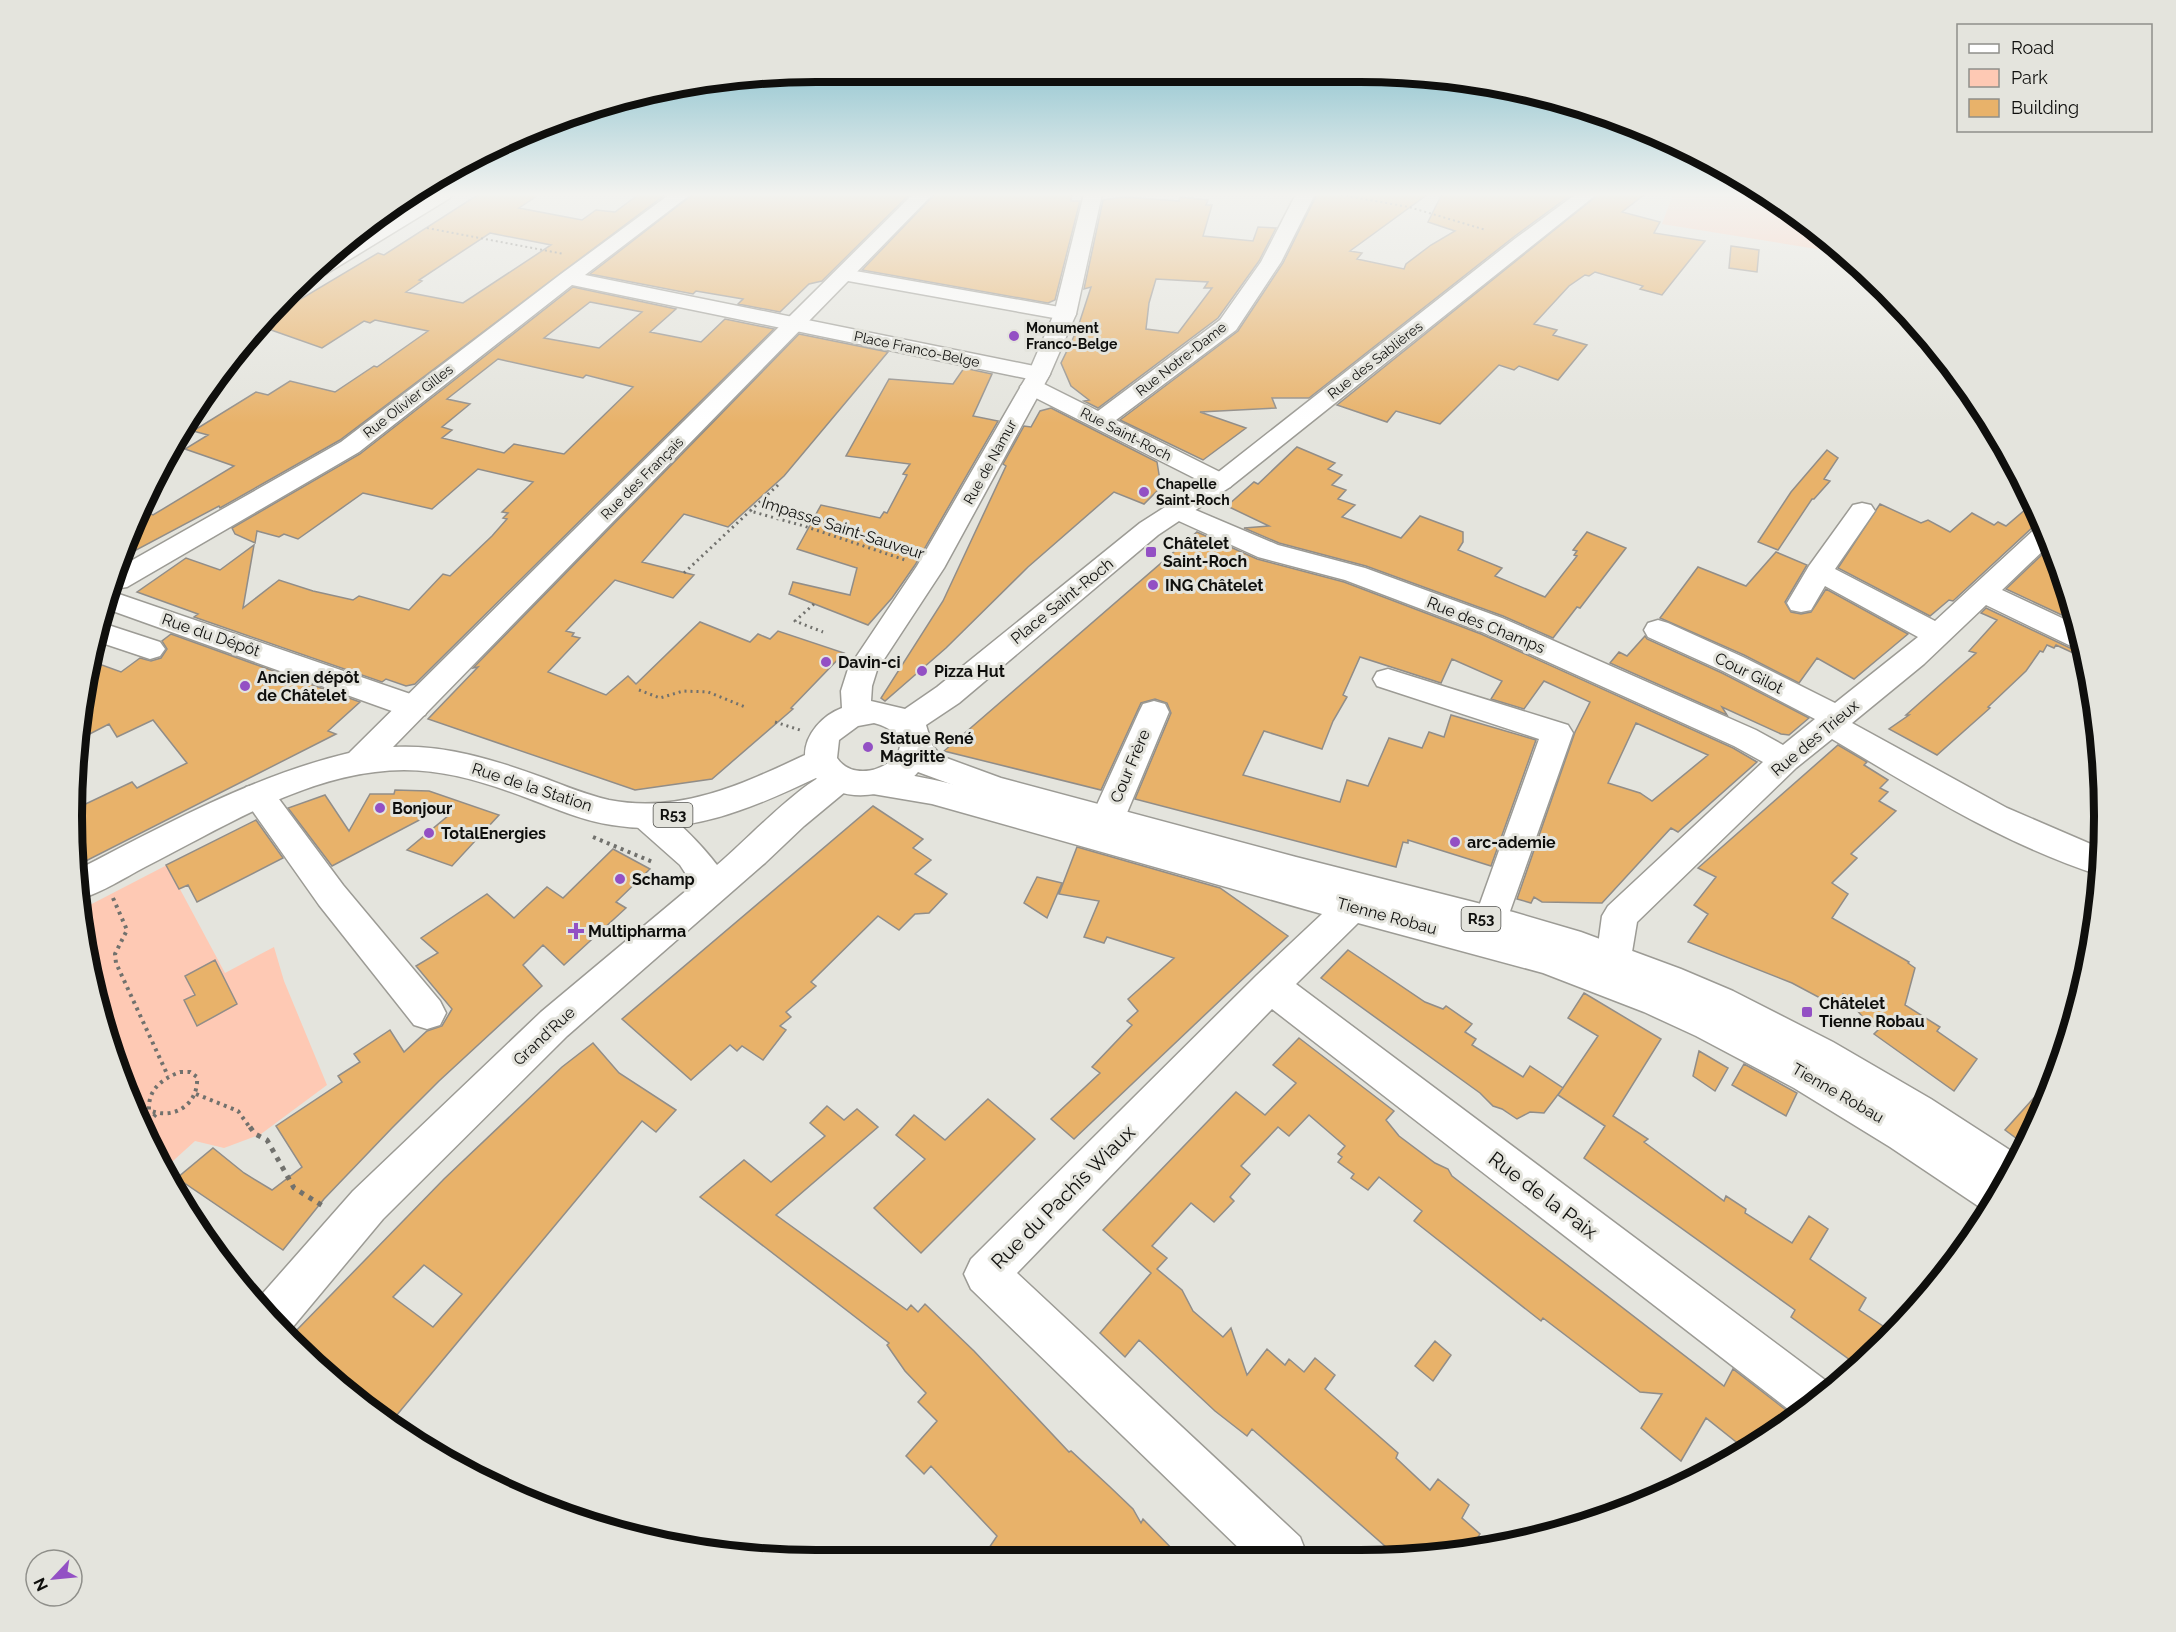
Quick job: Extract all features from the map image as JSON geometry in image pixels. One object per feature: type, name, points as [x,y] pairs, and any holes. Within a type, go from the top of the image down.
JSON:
[{"type":"street","name":"Rue Olivier Gilles","points":[[122,578],[350,447],[579,270]]},
{"type":"street","name":"Rue des Français","points":[[359,762],[849,270]]},
{"type":"street","name":"Rue de Namur","points":[[859,714],[854,700],[863,669],[930,568],[1035,380],[1065,314],[1075,270]]},
{"type":"street","name":"Rue Notre-Dame","points":[[1100,421],[1228,325],[1265,270]]},
{"type":"street","name":"Rue des Sablières","points":[[1221,482],[1488,270]]},
{"type":"street","points":[[844,275],[1065,314]]},
{"type":"street","name":"Place Franco-Belge","points":[[568,278],[796,323],[1035,380]]},
{"type":"street","name":"Rue Saint-Roch","points":[[1035,380],[1100,421],[1221,482]]},
{"type":"street","name":"Place Saint-Roch","points":[[912,737],[948,694],[1149,529],[1221,482]]},
{"type":"street","name":"Rue des Champs","points":[[1179,511],[1268,551],[1355,574],[1492,626],[1745,738],[1785,760]]},
{"type":"street","points":[[1801,603],[1819,572],[1862,511]]},
{"type":"street","name":"Rue des Trieux","points":[[1613,958],[1620,916],[1785,760],[1938,635],[2040,539]]},
{"type":"street","points":[[1819,572],[1938,635]]},
{"type":"street","points":[[1984,592],[2071,634]]},
{"type":"street","name":"Rue du Dépôt","points":[[115,601],[414,707]]},
{"type":"street","name":"Cour Gilot","points":[[1658,630],[1733,664],[1834,721],[1993,818],[2092,860]]},
{"type":"street","points":[[105,634],[150,649]]},
{"type":"street","points":[[1388,679],[1557,733],[1490,922]]},
{"type":"street","name":"Cour Frère","points":[[1107,820],[1154,712]]},
{"type":"street","name":"R53","points":[[859,714],[890,714],[912,737],[912,761],[902,772],[888,779],[845,775],[820,750],[824,738],[838,723],[859,714]]},
{"type":"street","name":"Tienne Robau","points":[[912,737],[930,764],[994,788],[1490,922],[1613,958],[1720,1003],[1830,1059],[1913,1108],[2003,1168]]},
{"type":"street","name":"Rue de la Station","points":[[90,880],[258,796],[359,762],[406,758],[464,765],[519,781],[577,804],[648,817],[690,814],[845,775]]},
{"type":"street","name":"Tienne Robau","points":[[845,775],[932,792],[1512,950],[1602,978],[1728,1032],[1851,1099],[1927,1146],[1990,1191]]},
{"type":"street","name":"Grand'Rue","points":[[276,1312],[368,1204],[554,1024],[753,854],[792,817],[845,775]]},
{"type":"street","points":[[258,796],[331,895],[427,1013]]},
{"type":"street","points":[[648,817],[692,856],[713,886]]},
{"type":"street","name":"Rue du Pachîs Wiaux","points":[[1277,1550],[986,1274],[1270,986],[1352,907]]},
{"type":"street","name":"Rue de la Paix","points":[[1270,986],[1809,1396]]},
{"type":"path","name":"Impasse Saint-Sauveur","points":[[750,511],[778,485]]},
{"type":"path","name":"Impasse Saint-Sauveur","points":[[750,511],[804,526],[930,568]]},
{"type":"path","points":[[684,573],[750,511]]},
{"type":"path","points":[[814,604],[795,621],[823,632]]},
{"type":"path","points":[[639,690],[660,698],[683,691],[708,692],[744,707]]},
{"type":"path","points":[[590,836],[662,865]]},
{"type":"path","points":[[90,880],[127,930],[115,954],[116,963],[168,1076]]},
{"type":"path","points":[[180,1072],[190,1072],[197,1077],[199,1085],[196,1094],[189,1104],[166,1115],[156,1114],[149,1110],[147,1102],[150,1092],[168,1076],[180,1072]]},
{"type":"path","points":[[196,1094],[238,1111],[255,1134],[267,1140],[294,1188],[352,1223]]},
{"type":"path","points":[[149,1122],[156,1114]]},
{"type":"green space","points":[[167,865],[225,973],[274,947],[284,981],[327,1085],[261,1134],[224,1148],[195,1141],[170,1163],[138,1097],[121,1052],[107,1006],[88,906]]},
{"type":"building","points":[[349,270],[434,270],[406,292],[463,303],[513,270],[565,270],[340,440],[220,508],[219,506],[131,553],[148,513],[153,515],[234,466],[185,449],[208,435],[193,431],[256,392],[268,395],[290,381],[335,392],[374,366],[377,367],[428,331],[375,320],[370,323],[364,321],[322,348],[268,329],[289,306]]},
{"type":"building","points":[[595,270],[833,270],[822,281],[809,284],[780,312],[738,304],[743,299],[696,291],[693,294],[590,274]]},
{"type":"building","points":[[863,270],[1063,270],[1055,300],[1048,303]]},
{"type":"building","points":[[1088,270],[1252,270],[1218,318],[1098,408],[1084,401],[1089,400],[1071,386],[1061,363],[1077,330],[1091,287],[1084,289]],"holes":[[[1156,279],[1208,282],[1204,288],[1212,288],[1178,333],[1146,329],[1149,303]]]},
{"type":"building","points":[[1278,270],[1472,270],[1309,398],[1272,398],[1276,408],[1200,412],[1246,428],[1203,460],[1120,420],[1238,331]]},
{"type":"building","points":[[1504,270],[1682,270],[1662,295],[1640,289],[1643,286],[1595,272],[1589,276],[1585,275],[1569,286],[1534,324],[1557,330],[1553,335],[1587,345],[1558,380],[1519,366],[1514,370],[1499,365],[1440,424],[1396,411],[1387,422],[1337,405]]},
{"type":"building","points":[[573,287],[676,309],[650,332],[701,342],[725,319],[774,329],[415,684],[406,686],[386,679],[382,682],[194,617],[198,614],[137,592],[186,558],[220,570],[254,545],[243,608],[279,580],[313,591],[353,600],[359,596],[409,610],[443,574],[450,576],[492,536],[507,519],[503,518],[508,513],[502,512],[533,482],[478,469],[432,509],[363,493],[298,539],[284,534],[279,537],[257,531],[255,543],[235,534],[232,528],[360,454]],"holes":[[[590,302],[642,312],[599,348],[544,338]],[[498,359],[583,378],[586,375],[633,387],[564,454],[514,444],[504,453],[442,438],[452,430],[442,427],[470,404],[447,399]]]},
{"type":"building","points":[[799,334],[888,352],[784,476],[728,527],[684,514],[642,562],[694,575],[673,598],[615,580],[566,631],[580,638],[548,672],[606,695],[628,676],[636,684],[700,622],[750,642],[758,634],[770,639],[778,631],[844,653],[791,708],[793,709],[712,779],[635,790],[428,719],[478,667],[473,668]]},
{"type":"building","points":[[964,368],[992,374],[973,416],[998,421],[915,565],[892,598],[868,625],[789,594],[793,582],[850,595],[857,568],[797,549],[821,505],[880,518],[884,512],[887,513],[907,475],[903,474],[910,464],[846,456],[889,379],[953,384]]},
{"type":"building","points":[[1051,408],[1157,462],[1161,487],[1144,504],[1114,492],[1028,567],[946,648],[885,701],[881,698],[943,601],[1006,466],[1003,464],[1024,426],[1031,427],[1040,411]]},
{"type":"building","points":[[1297,447],[1335,463],[1328,469],[1342,475],[1332,485],[1346,490],[1338,499],[1355,505],[1342,517],[1401,538],[1420,516],[1463,532],[1463,542],[1458,550],[1502,568],[1495,576],[1545,597],[1577,556],[1574,555],[1577,551],[1573,550],[1587,532],[1626,548],[1580,608],[1577,607],[1553,638],[1503,616],[1366,566],[1279,543],[1244,528],[1269,526],[1227,506],[1254,482],[1258,484]]},
{"type":"building","points":[[1827,450],[1838,458],[1824,479],[1830,481],[1812,499],[1778,550],[1758,542],[1791,492]]},
{"type":"building","points":[[1880,504],[1921,523],[1928,520],[1950,532],[1972,513],[1994,525],[1998,522],[2006,526],[2026,509],[2034,526],[1953,601],[1949,600],[1930,616],[1838,568]]},
{"type":"building","points":[[1197,532],[1257,559],[1344,582],[1481,634],[1733,748],[1757,762],[1678,832],[1671,828],[1602,903],[1542,902],[1534,897],[1531,903],[1517,899],[1575,732],[1590,702],[1544,681],[1524,709],[1491,699],[1502,681],[1452,659],[1441,683],[1360,657],[1343,695],[1347,697],[1333,721],[1322,749],[1264,731],[1243,775],[1340,802],[1347,780],[1368,786],[1389,738],[1422,748],[1429,732],[1444,737],[1451,715],[1536,740],[1491,866],[1408,840],[1408,843],[1403,842],[1396,867],[1135,799],[1171,713],[1167,703],[1155,699],[1141,703],[1101,790],[944,751]],"holes":[[[1636,723],[1708,755],[1652,801],[1640,793],[1608,783]]]},
{"type":"building","points":[[1776,552],[1807,565],[1785,602],[1791,612],[1801,614],[1811,612],[1826,589],[1908,634],[1854,679],[1817,658],[1799,683],[1744,655],[1660,618],[1698,567],[1746,586]]},
{"type":"building","points":[[2045,552],[2066,617],[2006,589]]},
{"type":"building","points":[[1986,608],[2074,649],[2075,654],[2056,645],[2054,648],[2047,645],[2026,671],[1988,707],[1990,708],[1937,755],[1889,729],[1909,715],[1906,715],[1976,653],[1969,651],[1997,620],[1981,613]]},
{"type":"building","points":[[171,634],[360,702],[328,731],[336,734],[84,862],[82,805],[132,782],[137,788],[187,763],[153,720],[117,737],[109,724],[87,735],[98,667],[102,665],[121,672],[140,658],[151,661],[161,658],[167,649],[162,641]]},
{"type":"building","points":[[1645,636],[1809,718],[1789,735],[1781,734],[1722,707],[1727,715],[1610,663],[1619,652],[1627,656]]},
{"type":"building","points":[[1838,745],[1867,762],[1864,765],[1888,780],[1880,788],[1888,792],[1879,801],[1896,811],[1851,854],[1857,858],[1832,883],[1848,894],[1832,918],[1909,962],[1915,968],[1905,1005],[1940,1027],[1937,1031],[1977,1059],[1954,1091],[1874,1034],[1879,1029],[1868,1023],[1843,994],[1837,1007],[1792,983],[1688,942],[1708,914],[1694,905],[1716,877],[1698,868]]},
{"type":"building","points":[[395,790],[429,791],[499,815],[452,866],[407,850],[449,815],[444,807],[332,866],[288,808],[325,795],[349,831],[370,794],[394,794]]},
{"type":"building","points":[[873,806],[923,839],[913,848],[931,860],[915,874],[947,894],[929,913],[915,914],[899,930],[878,916],[811,982],[816,986],[786,1012],[791,1017],[780,1026],[786,1030],[763,1060],[742,1046],[737,1051],[730,1045],[691,1080],[622,1019]]},
{"type":"building","points":[[256,820],[283,858],[197,902],[188,885],[179,889],[166,865]]},
{"type":"building","points":[[1077,847],[1220,888],[1288,936],[1074,1139],[1051,1119],[1100,1073],[1092,1067],[1132,1025],[1127,1021],[1138,1011],[1128,999],[1174,958],[1107,937],[1104,943],[1084,937],[1099,901],[1059,894]]},
{"type":"building","points":[[613,849],[650,869],[616,902],[626,908],[564,965],[543,945],[523,965],[542,986],[439,1081],[392,1128],[324,1199],[283,1250],[179,1179],[178,1177],[213,1148],[244,1173],[272,1190],[302,1167],[276,1126],[342,1082],[338,1076],[360,1062],[354,1054],[390,1030],[404,1052],[427,1031],[442,1026],[452,1009],[416,966],[438,953],[421,938],[487,894],[514,918],[547,887],[563,898]]},
{"type":"building","points":[[1037,877],[1062,883],[1047,918],[1024,903]]},
{"type":"building","points":[[1348,950],[1425,1002],[1443,1009],[1446,1006],[1472,1024],[1465,1032],[1476,1039],[1472,1045],[1523,1077],[1530,1066],[1563,1088],[1544,1113],[1530,1112],[1517,1119],[1493,1106],[1480,1093],[1321,978]]},
{"type":"building","points":[[215,960],[237,1004],[197,1026],[184,1000],[195,995],[185,976]]},
{"type":"building","points":[[1584,993],[1661,1039],[1613,1116],[1648,1139],[1644,1142],[1724,1201],[1726,1196],[1746,1209],[1745,1213],[1792,1243],[1809,1216],[1828,1229],[1810,1259],[1866,1298],[1859,1310],[1886,1328],[1851,1361],[1791,1317],[1795,1310],[1584,1158],[1605,1126],[1558,1095],[1598,1036],[1568,1018]]},
{"type":"building","points":[[1299,1038],[1394,1111],[1386,1120],[1399,1136],[1435,1163],[1448,1169],[1452,1176],[1724,1386],[1733,1369],[1788,1412],[1739,1444],[1706,1418],[1681,1461],[1641,1428],[1662,1394],[1640,1392],[1543,1318],[1541,1321],[1414,1221],[1422,1211],[1379,1177],[1368,1190],[1351,1178],[1354,1174],[1338,1162],[1342,1157],[1338,1154],[1345,1146],[1309,1115],[1289,1136],[1278,1127],[1241,1166],[1250,1174],[1230,1197],[1234,1201],[1214,1222],[1191,1203],[1152,1246],[1167,1258],[1157,1269],[1182,1290],[1193,1311],[1223,1337],[1231,1328],[1247,1375],[1267,1349],[1285,1365],[1289,1359],[1304,1372],[1315,1358],[1335,1375],[1325,1389],[1398,1453],[1396,1458],[1430,1490],[1438,1479],[1469,1505],[1462,1518],[1480,1534],[1477,1540],[1456,1543],[1388,1549],[1252,1429],[1247,1436],[1215,1411],[1139,1340],[1125,1357],[1100,1333],[1151,1273],[1103,1230],[1236,1092],[1265,1115],[1296,1083],[1273,1065]]},
{"type":"building","points":[[593,1043],[619,1073],[676,1110],[656,1132],[642,1121],[395,1417],[332,1367],[295,1332],[444,1179],[562,1067]],"holes":[[[424,1265],[462,1294],[433,1327],[393,1297]]]},
{"type":"building","points":[[1699,1051],[1728,1068],[1715,1091],[1693,1076]]},
{"type":"building","points":[[1744,1064],[1797,1093],[1786,1116],[1732,1085]]},
{"type":"building","points":[[2041,1090],[2018,1140],[2005,1130]]},
{"type":"building","points":[[988,1099],[1035,1139],[921,1253],[874,1208],[925,1159],[896,1135],[914,1115],[945,1140]]},
{"type":"building","points":[[827,1106],[844,1120],[857,1109],[878,1127],[776,1215],[907,1310],[911,1305],[918,1312],[925,1304],[974,1351],[1069,1452],[1071,1451],[1109,1486],[1133,1509],[1141,1523],[1143,1519],[1173,1550],[988,1550],[997,1536],[931,1466],[924,1474],[906,1456],[937,1421],[918,1402],[926,1393],[905,1371],[887,1345],[889,1343],[700,1197],[744,1160],[771,1182],[825,1136],[810,1123]]},
{"type":"building","points":[[1435,1341],[1451,1355],[1433,1381],[1415,1366]]},
{"type":"place","name":"Monument Franco-Belge","points":[[1014,336]]},
{"type":"place","name":"Chapelle Saint-Roch","points":[[1144,492]]},
{"type":"place","name":"Châtelet Saint-Roch","points":[[1151,552]]},
{"type":"place","name":"ING Châtelet","points":[[1153,585]]},
{"type":"place","name":"Davin-ci","points":[[826,662]]},
{"type":"place","name":"Pizza Hut","points":[[922,671]]},
{"type":"place","name":"Ancien dépôt de Châtelet","points":[[245,686]]},
{"type":"place","name":"Statue René Magritte","points":[[868,747]]},
{"type":"place","name":"Bonjour","points":[[380,808]]},
{"type":"place","name":"TotalEnergies","points":[[429,833]]},
{"type":"place","name":"arc-ademie","points":[[1455,842]]},
{"type":"place","name":"Schamp","points":[[620,879]]},
{"type":"place","name":"Multipharma","points":[[576,931]]},
{"type":"place","name":"Châtelet Tienne Robau","points":[[1807,1012]]}]
